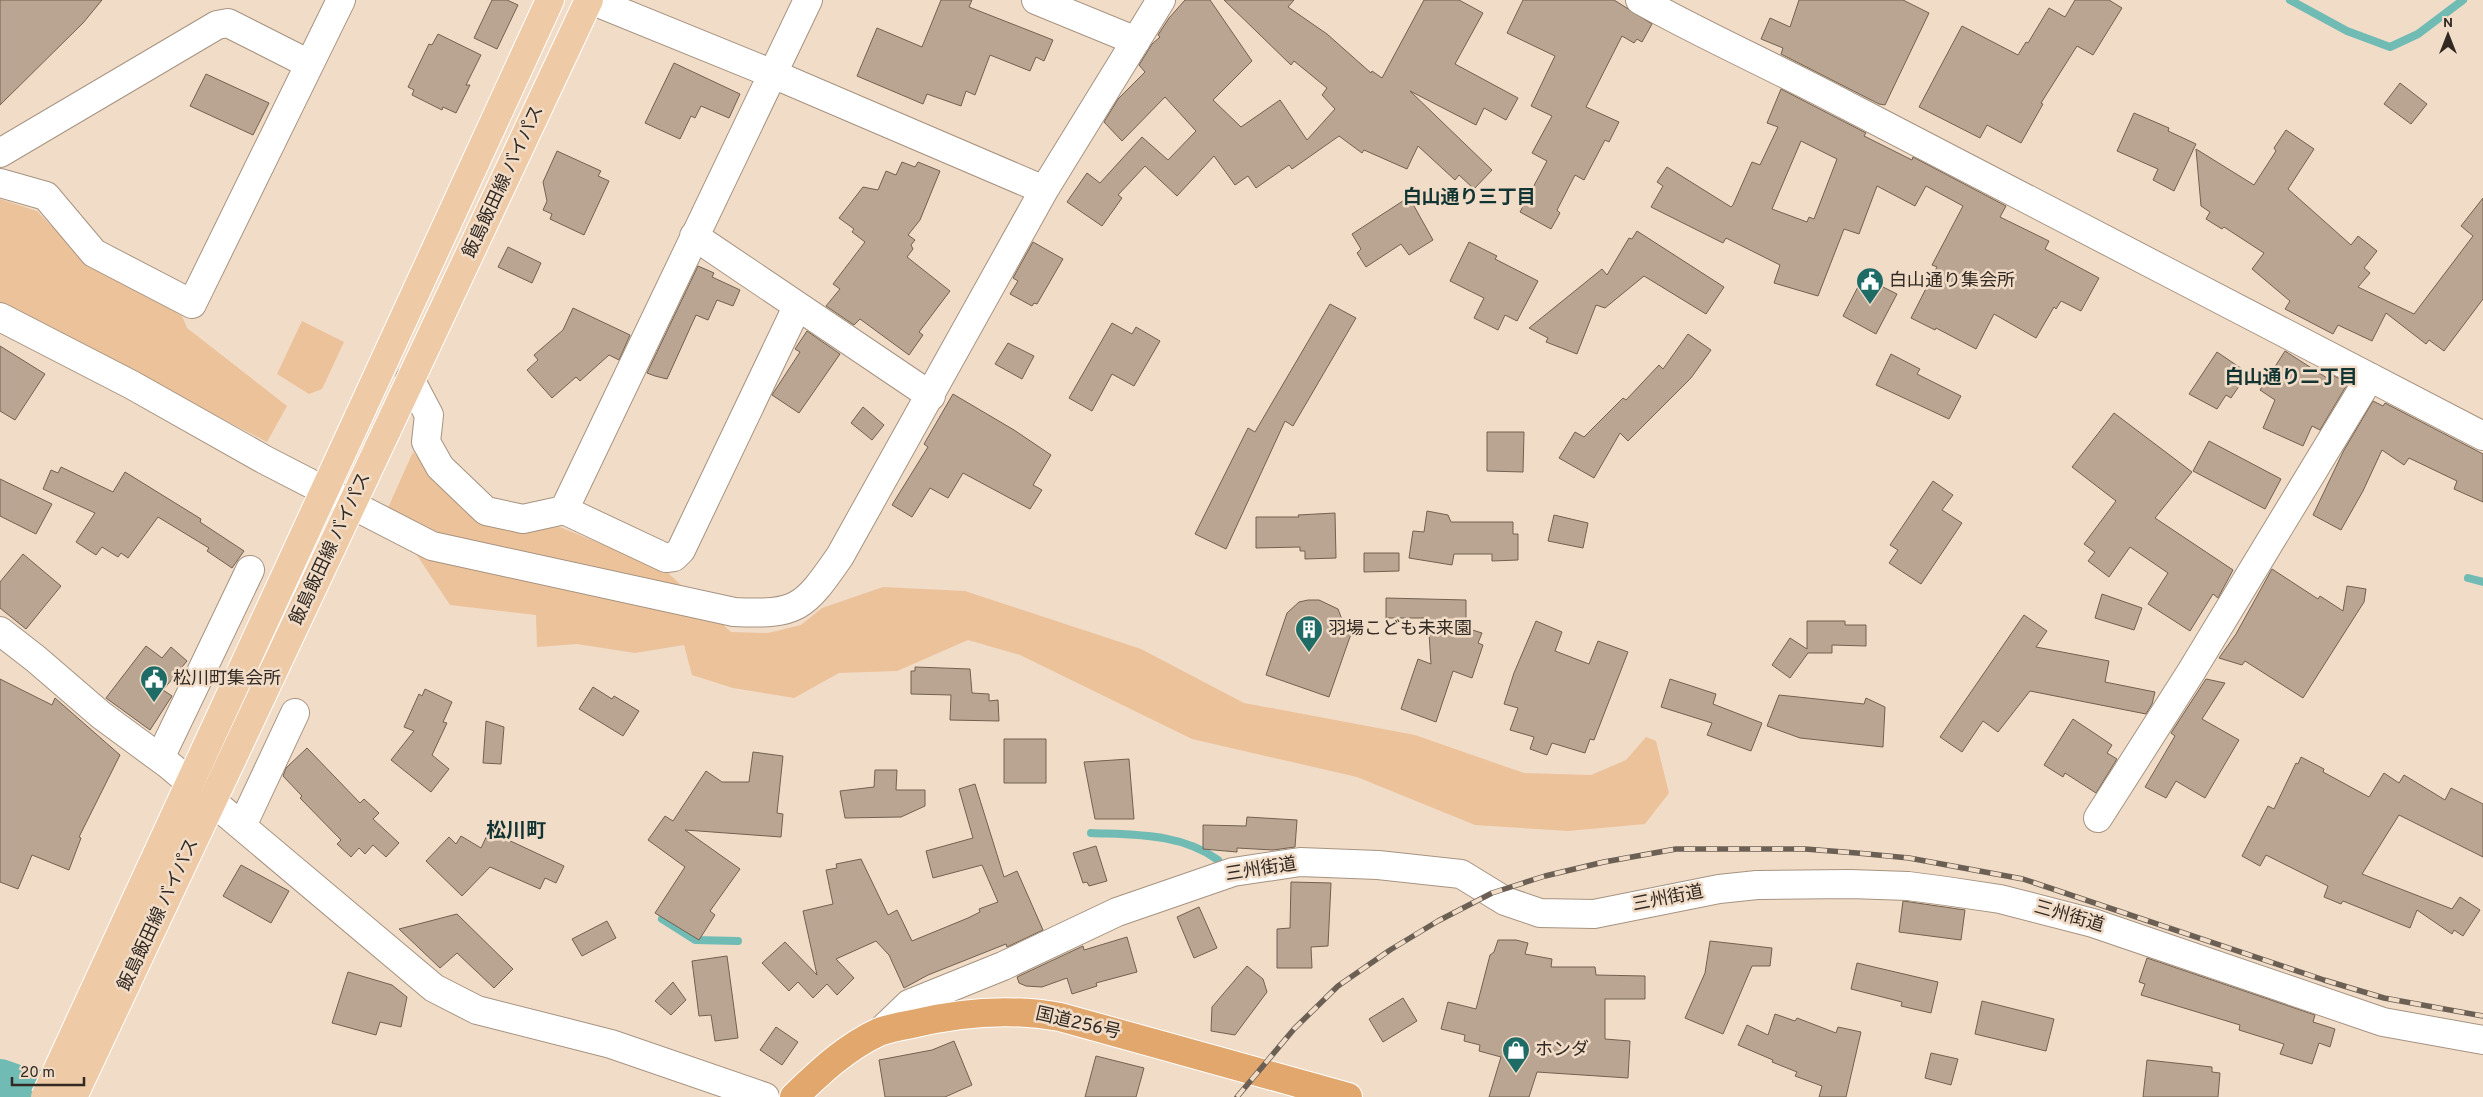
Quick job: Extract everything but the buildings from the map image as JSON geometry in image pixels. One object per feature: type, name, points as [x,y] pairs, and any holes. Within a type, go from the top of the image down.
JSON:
[{"type":"highway","name":"国道256号","points":[[794,1097],[835,1060],[880,1031],[961,1014],[1038,1013],[1060,1017],[1348,1097]]},
{"type":"main road","name":"飯島飯田線 バイパス","points":[[45,1097],[550,0]]},
{"type":"main road","name":"飯島飯田線 バイパス","points":[[73,1097],[590,0]]},
{"type":"street","points":[[0,183],[46,196],[94,254],[192,304],[341,0]]},
{"type":"street","points":[[590,0],[773,74],[1044,190]]},
{"type":"street","points":[[564,510],[808,0]]},
{"type":"street","points":[[1036,0],[1136,41]]},
{"type":"street","points":[[0,317],[132,386],[265,460],[432,546],[734,612],[771,613],[787,610],[803,604],[840,556],[931,396],[1044,190],[1161,0]]},
{"type":"street","points":[[1640,0],[1691,28],[1820,91],[2483,436]]},
{"type":"street","points":[[0,153],[217,25],[228,23],[309,64]]},
{"type":"street","points":[[694,236],[931,396]]},
{"type":"street","points":[[410,380],[429,415],[426,442],[440,467],[486,511],[523,519],[564,510],[666,558],[674,557],[681,550],[797,307]]},
{"type":"street","points":[[2098,818],[2191,672],[2370,377]]},
{"type":"street","points":[[160,758],[250,570]]},
{"type":"street","points":[[0,631],[101,715],[160,758],[434,988],[477,1010],[611,1044],[765,1097]]},
{"type":"street","points":[[242,826],[295,713]]},
{"type":"street","name":"三州街道","points":[[880,1031],[908,1004],[1003,966],[1117,912],[1233,872],[1300,862],[1378,865],[1461,874],[1505,901],[1540,913],[1594,914],[1719,889],[1758,885],[1850,884],[1908,886],[2000,899],[2093,923],[2383,1022],[2483,1040]]},
{"type":"shaded area","points":[[0,199],[37,211],[85,261],[182,316],[187,328],[287,406],[267,442],[0,305]]},
{"type":"shaded area","points":[[302,321],[344,342],[322,389],[309,394],[277,374]]},
{"type":"shaded area","points":[[413,452],[460,507],[507,531],[560,527],[665,570],[731,632],[768,633],[801,625],[822,608],[883,587],[965,591],[1141,649],[1244,703],[1415,735],[1524,773],[1591,775],[1626,760],[1646,737],[1656,741],[1669,793],[1645,824],[1568,831],[1475,825],[1357,777],[1192,739],[1020,655],[968,640],[897,671],[839,673],[794,698],[733,688],[692,675],[684,645],[635,653],[577,644],[537,647],[536,615],[450,605],[387,510]]},
{"type":"waterway","points":[[2290,0],[2347,31],[2390,47],[2418,34],[2463,0]]},
{"type":"waterway","points":[[2468,578],[2483,582]]},
{"type":"waterway","points":[[1091,833],[1141,835],[1173,840],[1204,851],[1218,860]]},
{"type":"waterway","points":[[662,919],[695,940],[738,941]]},
{"type":"waterway","points":[[0,1081],[17,1087],[62,1097]]},
{"type":"railway","points":[[1237,1097],[1294,1029],[1338,986],[1390,950],[1438,921],[1492,893],[1545,876],[1604,862],[1676,849],[1805,849],[1857,853],[1909,858],[2023,879],[2324,980],[2384,998],[2483,1016]]},
{"type":"place","name":"白山通り集会所","points":[[1870,305]]},
{"type":"place","name":"羽場こども未来園","points":[[1309,653]]},
{"type":"place","name":"松川町集会所","points":[[154,703]]},
{"type":"place","name":"ホンダ","points":[[1516,1074]]},
{"type":"district","name":"白山通り三丁目","points":[[1469,198]]},
{"type":"district","name":"白山通り二丁目","points":[[2291,378]]},
{"type":"district","name":"松川町","points":[[516,832]]}]
